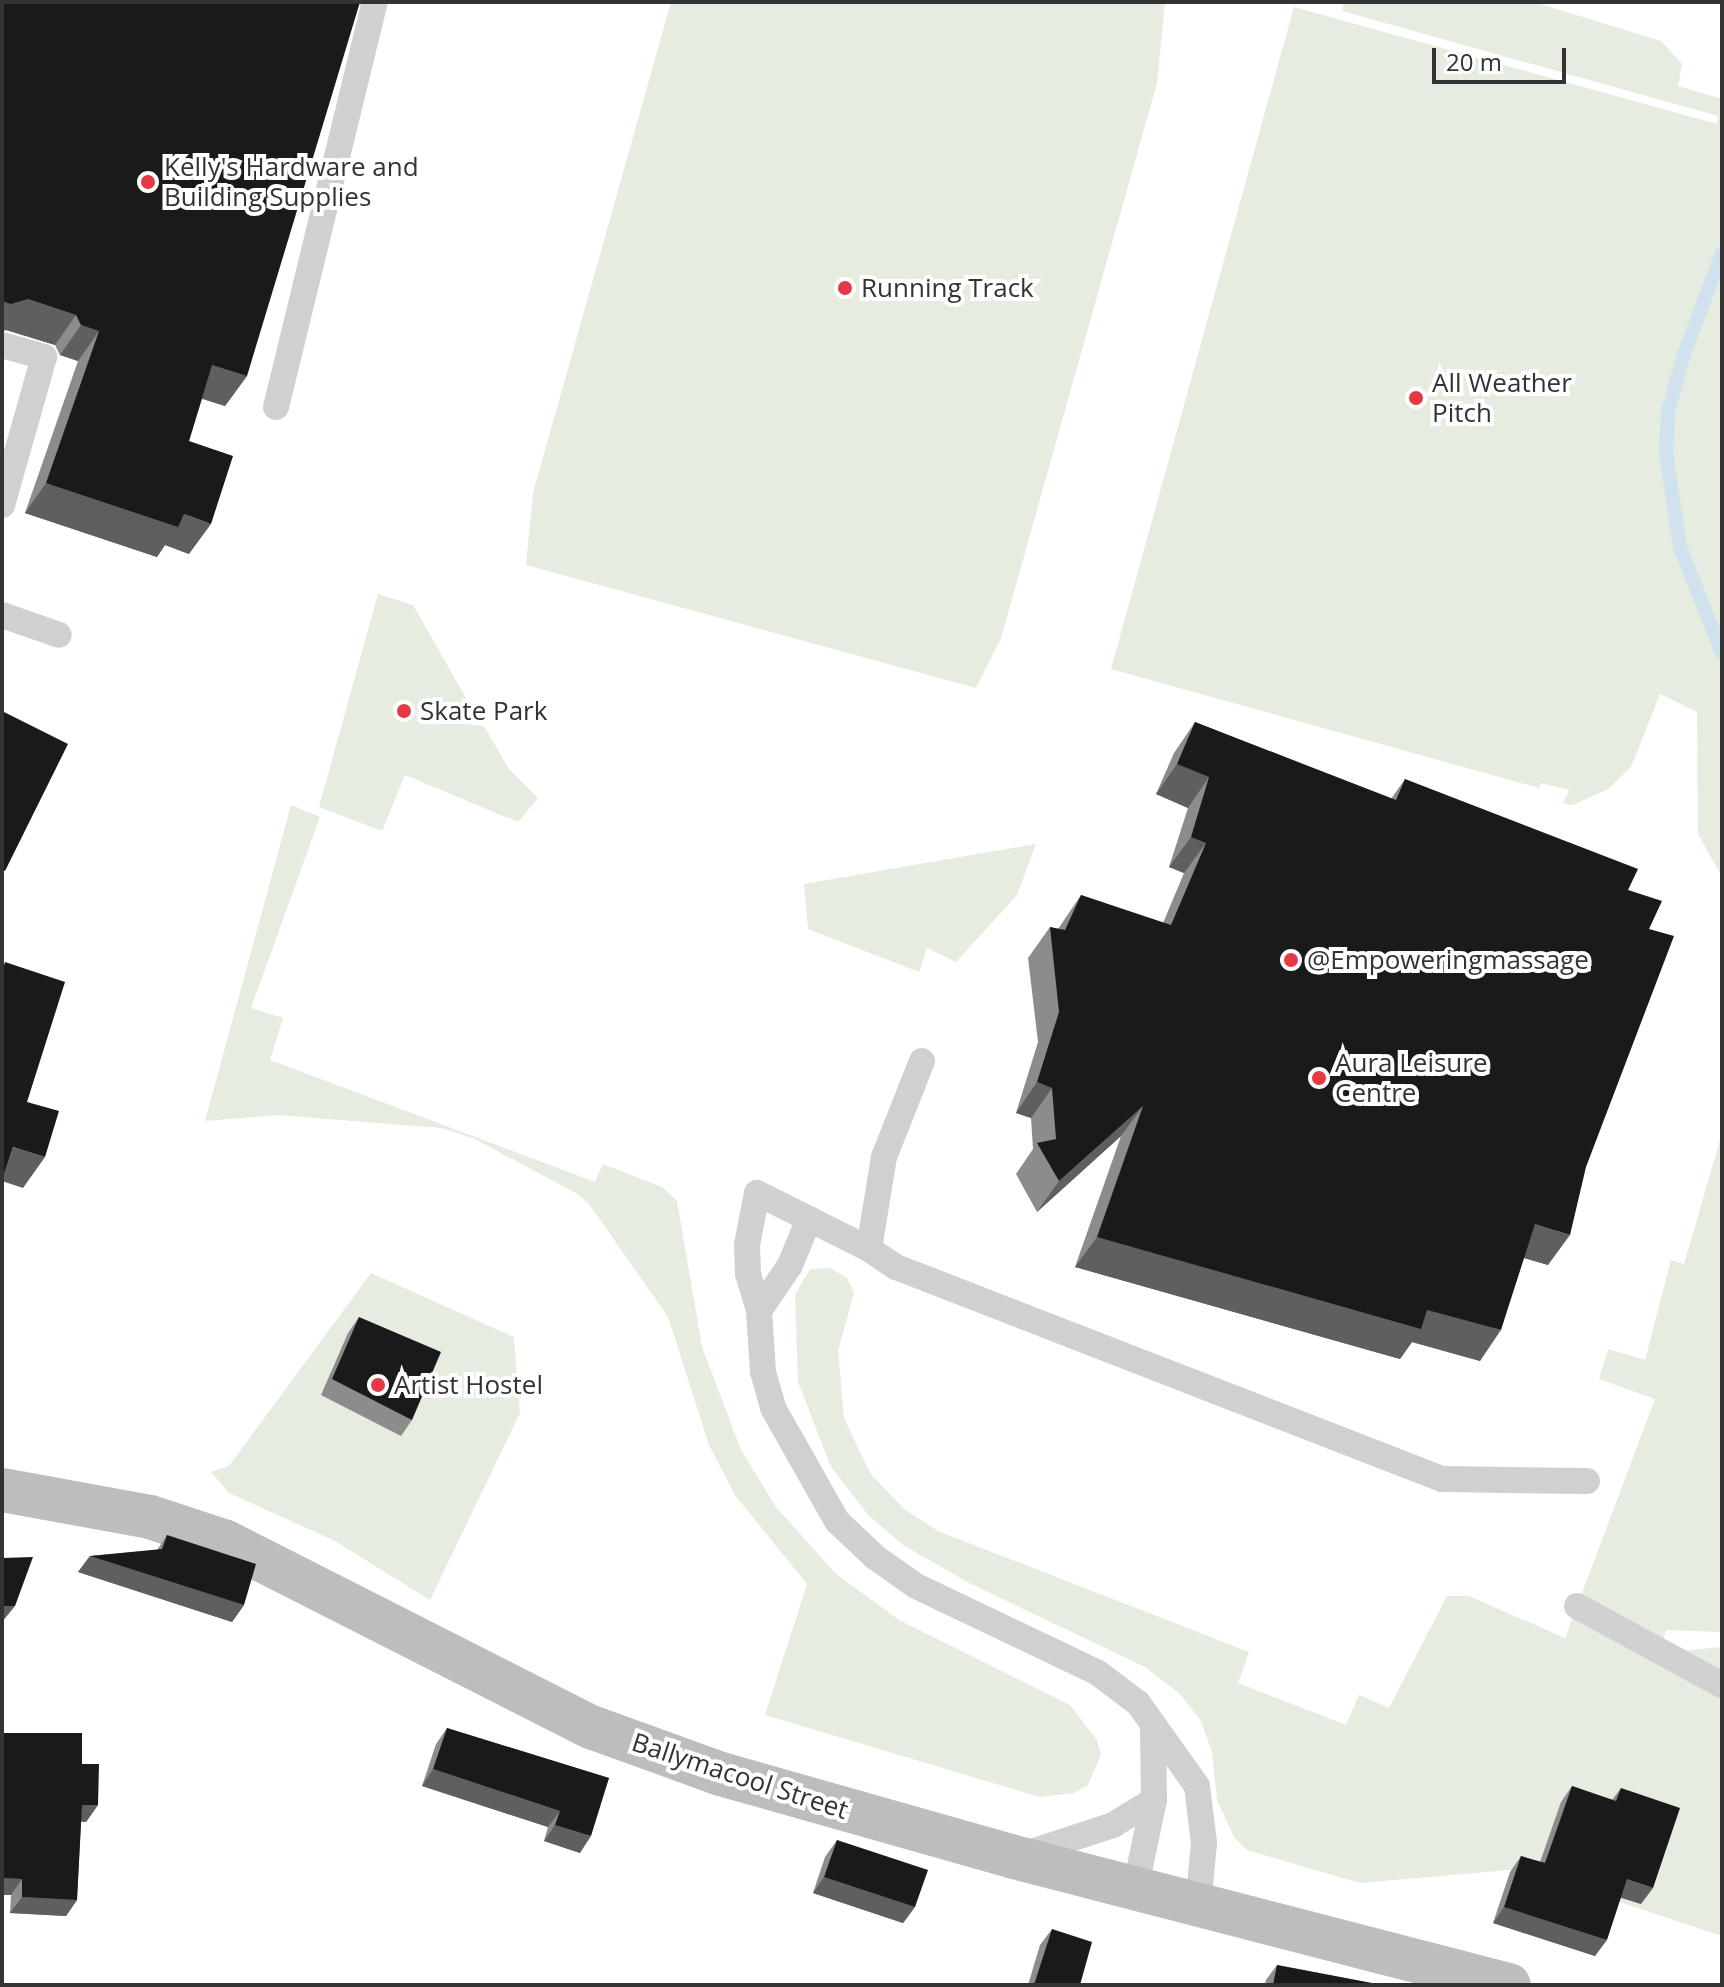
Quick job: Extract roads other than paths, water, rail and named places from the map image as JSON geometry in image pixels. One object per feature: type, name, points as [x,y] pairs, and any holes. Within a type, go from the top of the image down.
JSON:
[{"type":"main road","name":"Ballymacool Street","points":[[2,1490],[150,1517],[226,1542],[293,1572],[475,1672],[602,1731],[775,1790],[1135,1890],[1509,1985]]},
{"type":"lane","points":[[276,407],[375,2]]},
{"type":"lane","points":[[2,345],[44,357],[2,505]]},
{"type":"lane","points":[[2,615],[59,635]]},
{"type":"lane","points":[[869,1249],[884,1157],[922,1061]]},
{"type":"lane","points":[[1198,1906],[1204,1843],[1197,1786],[1122,1687],[916,1586],[837,1521],[773,1408],[763,1372],[759,1311],[747,1245],[757,1193],[869,1249],[896,1267],[1442,1479],[1587,1481]]},
{"type":"lane","points":[[759,1311],[790,1265],[809,1219]]},
{"type":"lane","points":[[1577,1606],[1722,1685]]},
{"type":"lane","points":[[1135,1890],[1154,1800],[1153,1726]]},
{"type":"lane","points":[[1014,1857],[1113,1825],[1154,1800]]},
{"type":"waterway","points":[[1722,253],[1684,354],[1668,412],[1666,453],[1680,547],[1722,653]]},
{"type":"place","name":"Kelly's Hardware and Building Supplies","points":[[148,182]]},
{"type":"place","name":"Running Track","points":[[845,288]]},
{"type":"place","name":"All Weather Pitch","points":[[1416,398]]},
{"type":"place","name":"Skate Park","points":[[404,711]]},
{"type":"place","name":"@Empoweringmassage","points":[[1291,960]]},
{"type":"place","name":"Aura Leisure Centre","points":[[1319,1078]]},
{"type":"place","name":"Artist Hostel","points":[[378,1385]]}]
